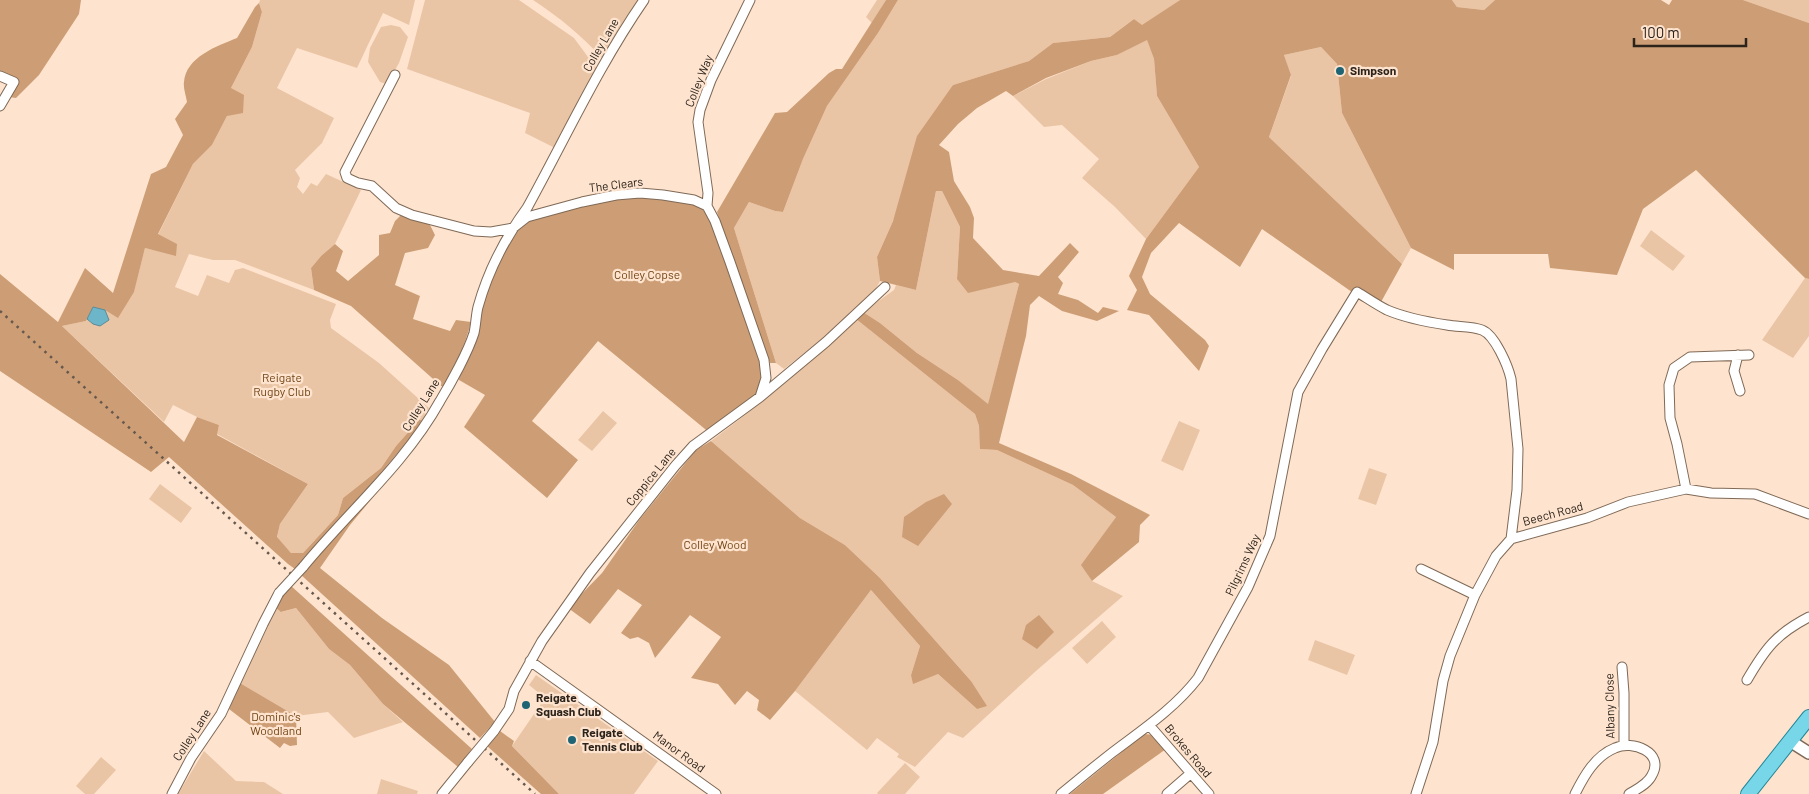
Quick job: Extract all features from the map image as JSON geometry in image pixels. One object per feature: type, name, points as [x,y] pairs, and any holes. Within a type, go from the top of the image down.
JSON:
[{"type":"main road","points":[[1748,794],[1809,717]]},
{"type":"street","name":"Colley Lane","points":[[172,794],[191,758],[221,714],[279,593],[392,469],[416,440],[440,403],[473,334],[486,281],[496,258],[527,208],[607,57],[644,0]]},
{"type":"street","name":"Colley Way","points":[[707,206],[708,193],[698,122],[700,110],[711,80],[750,0]]},
{"type":"street","name":"The Clears","points":[[395,75],[345,172],[347,178],[372,186],[396,208],[427,219],[474,231],[491,232],[513,228],[527,217],[616,195],[640,193],[663,195],[694,200],[707,206]]},
{"type":"street","points":[[0,76],[14,82],[0,106]]},
{"type":"street","points":[[707,206],[730,262],[764,360],[766,378],[760,397]]},
{"type":"street","name":"Coppice Lane","points":[[442,794],[494,731],[509,709],[514,691],[530,661],[590,573],[675,466],[694,446],[760,397],[826,342],[885,287]]},
{"type":"street","name":"Pilgrims Way","points":[[1061,794],[1149,724],[1190,689],[1198,678],[1248,586],[1270,536],[1298,392],[1357,292],[1386,309],[1408,317],[1450,326],[1483,330],[1492,339],[1509,370],[1518,448],[1511,539]]},
{"type":"street","points":[[1738,355],[1734,371],[1740,391]]},
{"type":"street","points":[[1686,489],[1670,418],[1669,385],[1674,368],[1690,357],[1749,355]]},
{"type":"street","name":"Beech Road","points":[[1416,794],[1433,742],[1443,681],[1450,656],[1475,595],[1496,556],[1511,539],[1587,518],[1628,502],[1686,489],[1711,493],[1755,494],[1809,514]]},
{"type":"street","points":[[1420,569],[1475,595]]},
{"type":"street","points":[[1747,680],[1764,652],[1790,627],[1809,617]]},
{"type":"street","name":"Manor Road","points":[[530,661],[716,794]]},
{"type":"street","name":"Albany Close","points":[[1622,667],[1624,745]]},
{"type":"street","name":"Brokes Road","points":[[1149,724],[1208,794]]},
{"type":"street","points":[[1790,741],[1809,753]]},
{"type":"street","points":[[1575,794],[1588,771],[1595,763],[1614,748],[1634,745],[1649,752],[1655,763],[1654,773],[1649,780],[1629,794]]},
{"type":"street","points":[[1167,794],[1190,774]]},
{"type":"green space","points":[[0,0],[81,0],[79,14],[39,75],[16,98],[9,97],[17,80],[0,73]]},
{"type":"green space","name":"Reigate Rugby Club","points":[[260,0],[415,0],[409,25],[383,13],[357,68],[297,48],[277,88],[334,118],[322,143],[295,170],[300,178],[297,187],[303,194],[311,183],[317,186],[326,174],[361,190],[335,244],[311,268],[314,290],[235,260],[213,260],[189,254],[175,287],[198,296],[207,275],[229,283],[235,270],[243,268],[336,304],[330,320],[331,328],[379,363],[429,408],[422,420],[418,421],[396,446],[381,468],[343,498],[338,515],[303,553],[291,553],[277,538],[280,524],[308,484],[217,434],[219,425],[173,405],[164,422],[62,326],[86,321],[87,319],[93,324],[108,320],[105,310],[134,291],[145,248],[176,255],[158,235],[193,164],[212,145],[227,116],[231,88],[252,47],[262,12]]},
{"type":"green space","points":[[425,0],[519,0],[574,38],[597,69],[555,148],[525,133],[530,113],[407,69]]},
{"type":"green space","points":[[533,0],[640,0],[603,59],[570,27]]},
{"type":"green space","points":[[877,0],[886,0],[872,23],[866,17]]},
{"type":"green space","points":[[886,0],[898,0],[878,33],[827,106],[803,159],[783,212],[749,202],[734,228],[776,363],[770,363],[717,212],[775,113],[787,112],[829,73],[836,69],[842,69]]},
{"type":"green space","points":[[898,0],[1180,0],[1142,26],[1134,19],[1110,37],[1053,43],[1029,61],[953,85],[877,257],[880,281],[874,292],[826,336],[784,369],[776,363],[734,228],[749,202],[783,212],[803,159],[827,106],[878,33]]},
{"type":"green space","points":[[1180,0],[1452,0],[1457,7],[1484,10],[1495,0],[1661,0],[1669,5],[1672,0],[1743,0],[1809,23],[1809,279],[1805,278],[1696,170],[1643,209],[1617,275],[1550,268],[1548,254],[1454,254],[1454,270],[1411,248],[1342,113],[1337,64],[1321,47],[1284,55],[1291,75],[1269,137],[1402,264],[1381,302],[1369,304],[1262,229],[1240,267],[1179,223],[1151,253],[1142,277],[1150,294],[1205,340],[1209,346],[1199,371],[1149,315],[1127,310],[1137,290],[1129,276],[1146,239],[1199,167],[1157,96],[1154,59],[1147,40],[1117,55],[1091,61],[1046,78],[1013,96],[1006,91],[977,108],[958,124],[939,145],[949,152],[954,181],[970,207],[974,218],[973,238],[1003,270],[1039,276],[1070,243],[1079,252],[1058,277],[1063,283],[1058,294],[1078,300],[1098,313],[1103,307],[1119,311],[1097,321],[1062,311],[1039,296],[1030,305],[1026,336],[999,443],[1071,474],[1150,515],[1140,525],[1139,542],[1092,581],[1081,565],[1116,517],[1073,485],[997,450],[980,449],[979,426],[975,414],[856,319],[863,312],[880,323],[917,353],[958,380],[988,404],[1019,284],[1015,282],[968,293],[957,279],[960,227],[942,191],[936,191],[916,290],[880,281],[877,257],[893,221],[917,136],[953,85],[1029,61],[1053,43],[1110,37],[1134,19],[1142,25]]},
{"type":"green space","points":[[1452,0],[1495,0],[1484,10],[1457,7]]},
{"type":"green space","points":[[1743,0],[1809,0],[1809,23]]},
{"type":"green space","points":[[259,3],[262,12],[252,47],[231,88],[244,95],[243,113],[227,116],[212,145],[193,164],[158,234],[177,244],[176,256],[145,248],[134,292],[118,318],[105,310],[93,307],[86,321],[62,326],[184,442],[197,417],[219,425],[217,435],[308,484],[280,524],[277,537],[291,553],[303,553],[338,515],[343,498],[381,468],[396,446],[419,420],[422,420],[411,437],[367,489],[374,496],[350,525],[320,568],[382,618],[449,665],[495,722],[480,738],[300,574],[302,562],[295,569],[288,564],[169,457],[151,472],[0,371],[0,274],[58,322],[85,268],[113,293],[151,174],[166,167],[183,135],[175,119],[187,102],[184,89],[186,73],[196,59],[212,49],[237,38]]},
{"type":"green space","points":[[391,25],[400,27],[408,37],[399,63],[387,84],[380,82],[368,62],[370,48],[381,27]]},
{"type":"green space","points":[[1147,39],[1154,59],[1157,96],[1199,167],[1146,239],[1115,207],[1082,178],[1099,159],[1062,125],[1044,127],[1013,96],[1046,79],[1091,61],[1117,55]]},
{"type":"green space","points":[[1321,47],[1337,64],[1342,113],[1411,248],[1402,264],[1269,137],[1291,76],[1284,55]]},
{"type":"green space","points":[[936,191],[942,191],[960,227],[957,279],[1015,282],[1019,284],[988,405],[958,380],[917,353],[880,323],[863,312],[894,290],[896,285],[916,290]]},
{"type":"green space","name":"Colley Copse","points":[[640,193],[707,206],[764,360],[760,397],[711,434],[598,341],[532,421],[578,460],[547,498],[464,427],[485,395],[459,380],[460,363],[496,258],[527,217]]},
{"type":"green space","points":[[402,214],[430,225],[435,235],[428,248],[405,253],[395,285],[420,296],[413,319],[450,331],[456,320],[471,322],[460,355],[445,387],[441,386],[351,306],[314,290],[311,268],[321,256],[335,244],[343,251],[336,271],[348,281],[379,255],[379,235],[390,233],[395,221]]},
{"type":"green space","points":[[1651,230],[1685,256],[1673,271],[1640,246]]},
{"type":"green space","points":[[1805,278],[1809,279],[1809,336],[1793,358],[1762,340]]},
{"type":"green space","points":[[856,319],[975,414],[979,426],[981,449],[997,450],[1073,485],[1116,517],[1082,565],[1092,581],[1123,596],[1036,671],[963,738],[948,732],[915,767],[897,757],[899,754],[877,738],[867,750],[795,691],[871,590],[920,646],[911,675],[938,674],[977,709],[971,681],[880,578],[845,545],[800,518],[711,441],[804,367]]},
{"type":"green space","points":[[603,411],[617,423],[592,451],[578,440]]},
{"type":"green space","points":[[1179,421],[1200,430],[1183,471],[1161,461]]},
{"type":"green space","name":"Colley Wood","points":[[711,441],[800,518],[845,545],[880,578],[971,681],[987,706],[977,709],[938,674],[913,684],[911,675],[920,646],[871,590],[795,691],[770,720],[757,710],[759,700],[747,691],[735,705],[718,684],[691,678],[721,637],[690,615],[655,658],[649,643],[638,637],[630,639],[621,633],[642,605],[618,589],[590,624],[568,608],[602,573],[640,519],[696,450]]},
{"type":"green space","points":[[1369,468],[1387,474],[1376,505],[1358,499]]},
{"type":"green space","points":[[160,484],[192,508],[181,523],[149,499]]},
{"type":"green space","points":[[944,494],[952,504],[918,546],[902,537],[904,517],[926,502]]},
{"type":"green space","points":[[290,585],[472,749],[458,767],[383,704],[350,665],[329,649],[296,608],[281,612],[276,608],[282,595]]},
{"type":"green space","points":[[276,608],[282,612],[296,608],[329,649],[350,665],[383,704],[403,722],[354,738],[328,712],[296,716],[240,683]]},
{"type":"green space","points":[[1039,615],[1054,632],[1037,649],[1022,639],[1026,625]]},
{"type":"green space","points":[[1102,621],[1116,637],[1087,664],[1072,648]]},
{"type":"green space","points":[[1315,640],[1355,655],[1347,675],[1308,660]]},
{"type":"green space","name":"Reigate Tennis Club","points":[[536,675],[658,761],[634,794],[559,794],[512,746],[545,698],[529,685]]},
{"type":"green space","name":"Dominic's Woodland","points":[[240,683],[296,716],[297,745],[290,746],[284,743],[280,748],[229,709]]},
{"type":"green space","points":[[500,731],[514,741],[512,746],[559,794],[541,794],[487,746]]},
{"type":"green space","points":[[1144,734],[1154,735],[1166,749],[1103,794],[1070,794]]},
{"type":"green space","points":[[204,751],[236,781],[264,782],[283,794],[178,794]]},
{"type":"green space","points":[[101,757],[116,770],[94,794],[85,794],[76,786]]},
{"type":"green space","points":[[905,763],[920,777],[905,794],[878,794],[877,793]]},
{"type":"green space","points":[[381,779],[418,791],[417,794],[377,794]]},
{"type":"water","points":[[93,307],[105,310],[109,320],[100,326],[93,324],[87,319]]},
{"type":"railway","points":[[0,311],[535,794]]},
{"type":"place","name":"Simpson","points":[[1340,71]]},
{"type":"place","name":"Reigate Squash Club","points":[[526,705]]},
{"type":"place","name":"Reigate Tennis Club","points":[[572,740]]}]
